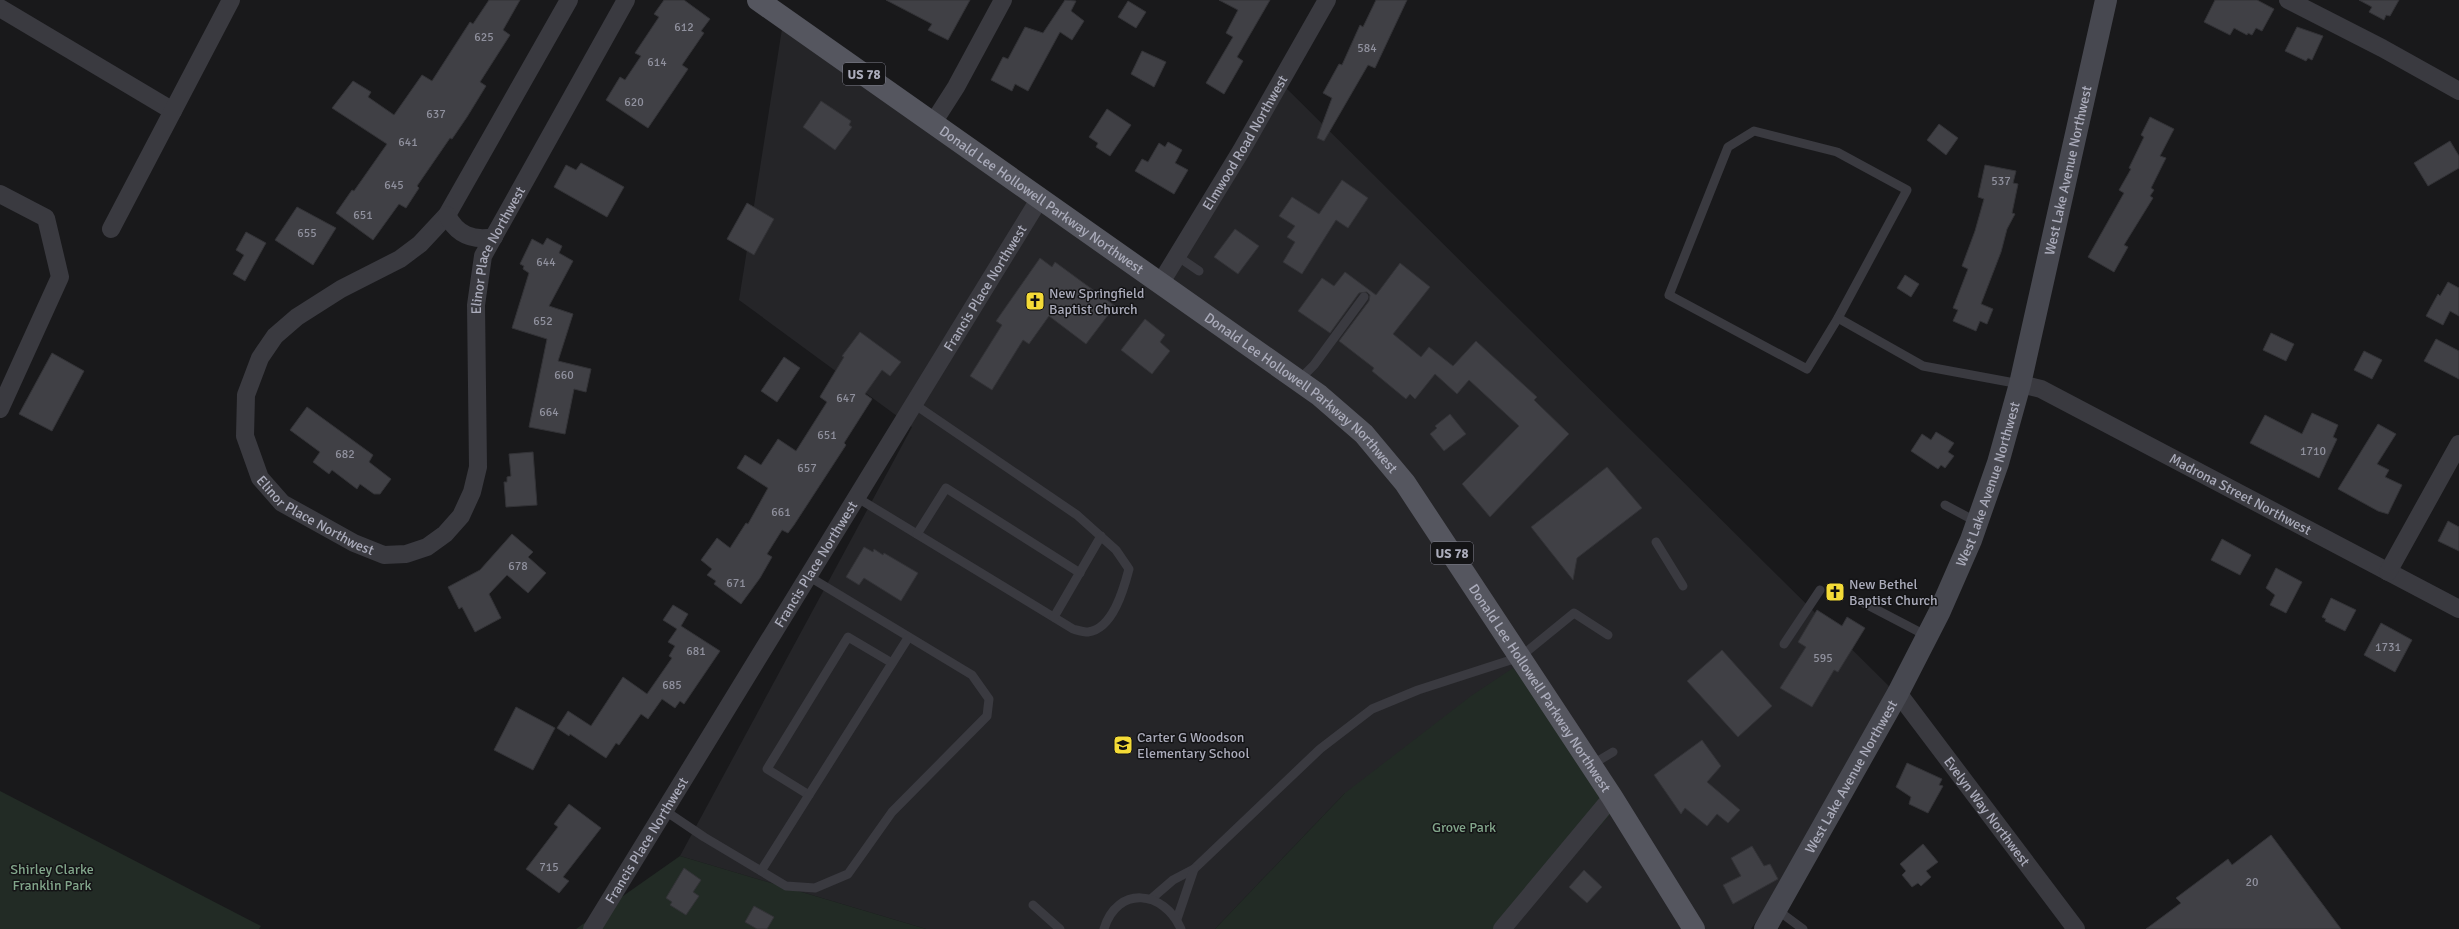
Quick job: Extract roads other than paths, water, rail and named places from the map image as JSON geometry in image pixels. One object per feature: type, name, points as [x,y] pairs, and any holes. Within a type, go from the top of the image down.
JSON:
[{"type":"main road","name":"Donald Lee Hollowell Parkway Northwest","points":[[758,0],[1160,284],[1299,380],[1364,434],[1406,482],[1591,764],[1694,929]]},
{"type":"street","points":[[111,229],[231,0]]},
{"type":"street","name":"Elinor Place Northwest","points":[[569,0],[447,215],[420,244],[400,259],[341,289],[297,317],[276,336],[260,358],[246,394],[245,436],[260,478],[282,503],[354,543],[384,555],[406,554],[427,547],[449,530],[461,516],[472,492],[478,467],[476,305],[483,256],[626,0]]},
{"type":"street","points":[[933,123],[956,87],[1003,0]]},
{"type":"street","name":"Elmwood Road Northwest","points":[[1160,284],[1241,151],[1327,0]]},
{"type":"street","name":"West Lake Avenue Northwest","points":[[1765,929],[1898,693],[1927,636],[1977,522],[1998,463],[2020,384],[2106,0]]},
{"type":"street","points":[[2288,0],[2382,48],[2459,91]]},
{"type":"street","points":[[0,8],[173,111]]},
{"type":"street","points":[[0,194],[46,218],[60,277],[0,409]]},
{"type":"street","name":"Francis Place Northwest","points":[[592,929],[1040,198]]},
{"type":"street","points":[[447,215],[451,224],[470,238],[481,240],[494,237]]},
{"type":"street","name":"Madrona Street Northwest","points":[[2020,384],[2041,390],[2459,609]]},
{"type":"street","points":[[2388,572],[2459,444]]},
{"type":"street","name":"Evelyn Way Northwest","points":[[1898,693],[2076,929]]},
{"type":"street","points":[[1502,929],[1612,797]]},
{"type":"lane","points":[[1754,131],[1837,152],[1907,190],[1838,318],[1807,369],[1669,295],[1728,147],[1754,131]]},
{"type":"lane","points":[[1176,256],[1199,270]]},
{"type":"lane","points":[[1299,380],[1314,365],[1364,297]]},
{"type":"lane","points":[[1838,318],[1923,366],[2020,384]]},
{"type":"lane","points":[[856,497],[1073,629],[1089,632],[1103,624],[1119,602],[1129,569],[1116,550],[1077,515],[914,404]]},
{"type":"lane","points":[[917,534],[946,488],[1080,572]]},
{"type":"lane","points":[[1945,504],[1977,522]]},
{"type":"lane","points":[[1054,617],[1101,536]]},
{"type":"lane","points":[[1656,542],[1683,586]]},
{"type":"lane","points":[[664,810],[786,886],[815,888],[848,874],[892,812],[987,716],[988,699],[972,675],[908,638],[808,576]]},
{"type":"lane","points":[[1784,644],[1820,590]]},
{"type":"lane","points":[[1860,601],[1927,636]]},
{"type":"lane","points":[[1151,899],[1173,880],[1194,869],[1320,749],[1372,709],[1418,690],[1520,657],[1574,613],[1608,635]]},
{"type":"lane","points":[[809,795],[767,768],[848,637],[892,663]]},
{"type":"lane","points":[[761,871],[908,638]]},
{"type":"lane","points":[[1591,764],[1613,752]]},
{"type":"lane","points":[[1177,919],[1194,869]]},
{"type":"lane","points":[[1104,929],[1107,918],[1114,908],[1124,901],[1136,897],[1151,899],[1166,907],[1177,919],[1181,929]]},
{"type":"lane","points":[[1033,905],[1060,929]]},
{"type":"lane","points":[[1776,909],[1804,929]]},
{"type":"place","name":"New Springfield Baptist Church","points":[[1035,301]]},
{"type":"place","name":"New Bethel Baptist Church","points":[[1835,592]]},
{"type":"place","name":"Carter G Woodson Elementary School","points":[[1123,745]]},
{"type":"park label","name":"Grove Park","points":[[1464,827]]},
{"type":"park label","name":"Shirley Clarke Franklin Park","points":[[52,878]]}]
